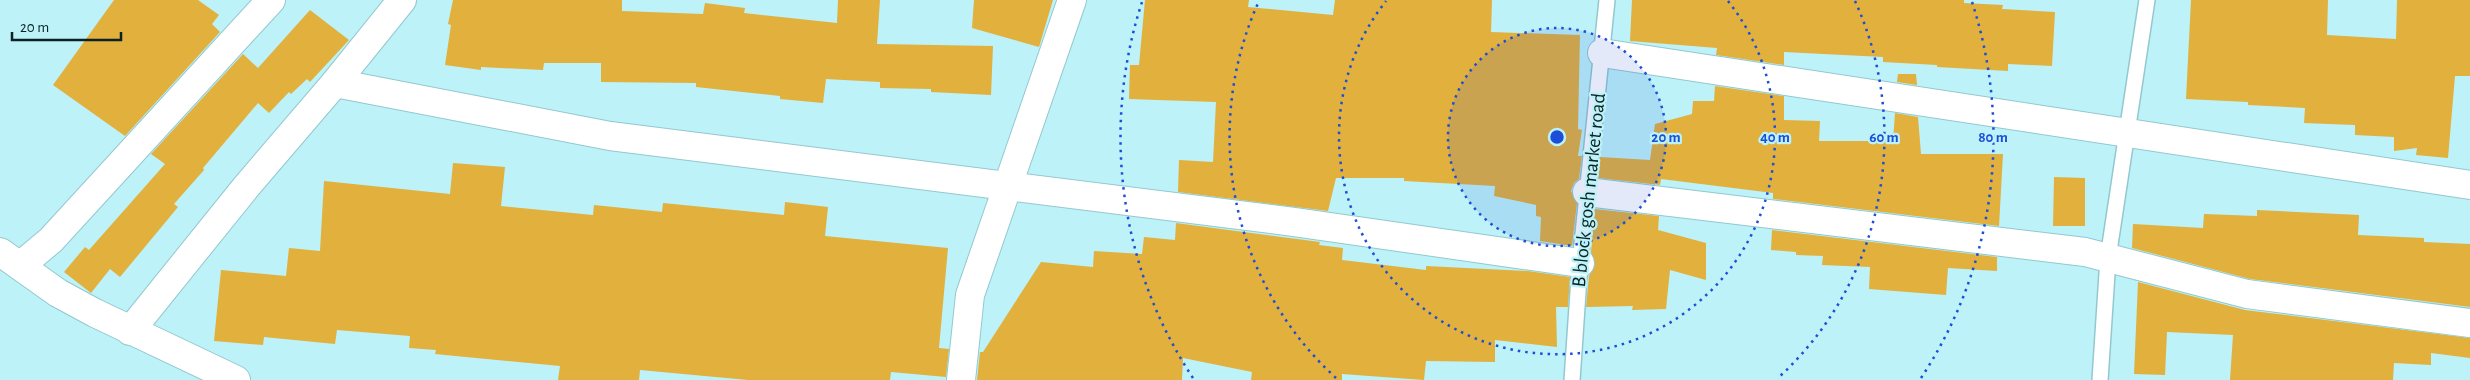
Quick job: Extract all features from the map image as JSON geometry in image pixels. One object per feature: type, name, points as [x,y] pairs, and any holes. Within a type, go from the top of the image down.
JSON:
[{"type":"street","points":[[236,380],[130,331],[58,293],[10,259],[51,240],[271,0]]},
{"type":"street","points":[[130,331],[246,187],[335,83],[402,0]]},
{"type":"street","points":[[961,380],[970,295],[1072,0]]},
{"type":"street","points":[[1602,53],[2470,185]]},
{"type":"street","points":[[335,83],[610,136],[1294,222],[1580,263]]},
{"type":"street","points":[[1587,192],[2076,251],[2247,294],[2470,323]]},
{"type":"lane","name":"B block gosh market road","points":[[1572,380],[1580,263],[1607,0]]},
{"type":"lane","points":[[2100,380],[2108,258],[2147,0]]},
{"type":"building","points":[[114,0],[198,0],[219,15],[212,24],[220,32],[125,136],[53,85]]},
{"type":"building","points":[[453,0],[622,0],[622,11],[703,14],[705,3],[745,8],[744,13],[837,23],[838,0],[880,0],[877,44],[993,46],[991,95],[931,92],[931,89],[880,88],[880,82],[826,79],[823,103],[780,99],[780,96],[696,87],[696,83],[601,82],[601,63],[544,63],[543,70],[481,67],[481,70],[445,65],[451,25],[448,24]]},
{"type":"building","points":[[974,0],[1053,0],[1039,47],[972,28]]},
{"type":"building","points":[[1145,0],[1249,0],[1248,7],[1333,15],[1335,0],[1492,0],[1491,32],[1580,35],[1578,129],[1582,130],[1578,156],[1582,156],[1579,179],[1574,183],[1571,191],[1577,203],[1572,246],[1540,241],[1541,217],[1536,216],[1536,205],[1494,196],[1495,186],[1404,181],[1404,178],[1336,178],[1328,211],[1178,192],[1179,160],[1213,162],[1216,102],[1129,99],[1130,65],[1139,65]]},
{"type":"building","points":[[1632,0],[1964,0],[1964,3],[2003,5],[2002,9],[2055,12],[2052,66],[2008,64],[2008,71],[1883,62],[1883,57],[1784,52],[1784,65],[1716,55],[1717,48],[1630,41]]},
{"type":"building","points":[[2191,0],[2328,0],[2327,35],[2396,39],[2397,0],[2470,0],[2470,76],[2455,76],[2448,158],[2416,155],[2417,148],[2394,151],[2394,137],[2355,135],[2355,125],[2304,123],[2305,108],[2248,105],[2248,102],[2186,99]]},
{"type":"building","points":[[310,10],[349,40],[310,82],[307,79],[291,94],[289,92],[269,113],[258,103],[174,204],[178,207],[120,277],[110,269],[91,293],[64,272],[85,247],[89,250],[165,164],[151,154],[243,54],[258,68]]},
{"type":"building","points":[[1898,74],[1916,74],[1917,85],[1897,82]]},
{"type":"building","points":[[1715,86],[1784,96],[1784,120],[1820,121],[1819,141],[1893,141],[1895,113],[1918,117],[1921,154],[2003,154],[1999,226],[1773,199],[1773,193],[1661,179],[1660,185],[1598,178],[1600,157],[1650,160],[1655,124],[1692,114],[1693,101],[1714,101]]},
{"type":"building","points":[[453,163],[505,167],[501,206],[593,215],[594,205],[662,212],[663,203],[784,215],[785,202],[828,207],[825,236],[948,248],[939,348],[949,349],[946,377],[891,372],[890,380],[748,380],[640,370],[639,380],[558,380],[560,366],[435,354],[436,350],[409,348],[410,336],[337,330],[335,344],[264,337],[263,345],[214,341],[221,270],[286,276],[289,248],[320,251],[324,181],[450,194]]},
{"type":"building","points":[[2054,177],[2085,178],[2085,226],[2053,226]]},
{"type":"building","points":[[1595,209],[1659,216],[1658,230],[1706,243],[1706,280],[1670,270],[1666,309],[1632,310],[1633,306],[1586,307],[1589,276],[1595,265],[1591,252]]},
{"type":"building","points":[[2257,210],[2359,215],[2358,235],[2424,238],[2424,242],[2470,244],[2470,307],[2250,279],[2132,248],[2133,224],[2203,228],[2204,214],[2257,216]]},
{"type":"building","points":[[1176,223],[1320,242],[1319,245],[1343,248],[1342,260],[1426,270],[1426,266],[1528,271],[1570,277],[1568,307],[1556,307],[1557,347],[1495,340],[1495,362],[1426,361],[1424,380],[1342,374],[1342,380],[1251,380],[1252,372],[1183,358],[1182,380],[977,380],[980,352],[983,352],[1041,262],[1093,267],[1094,251],[1142,254],[1144,237],[1175,240]]},
{"type":"building","points":[[1772,230],[1997,257],[1997,271],[1948,268],[1946,295],[1869,289],[1870,267],[1822,265],[1823,256],[1796,255],[1796,252],[1771,250]]},
{"type":"building","points":[[2138,282],[2245,310],[2470,338],[2470,358],[2431,353],[2431,365],[2394,363],[2393,380],[2230,380],[2233,335],[2167,332],[2165,375],[2134,374]]}]
